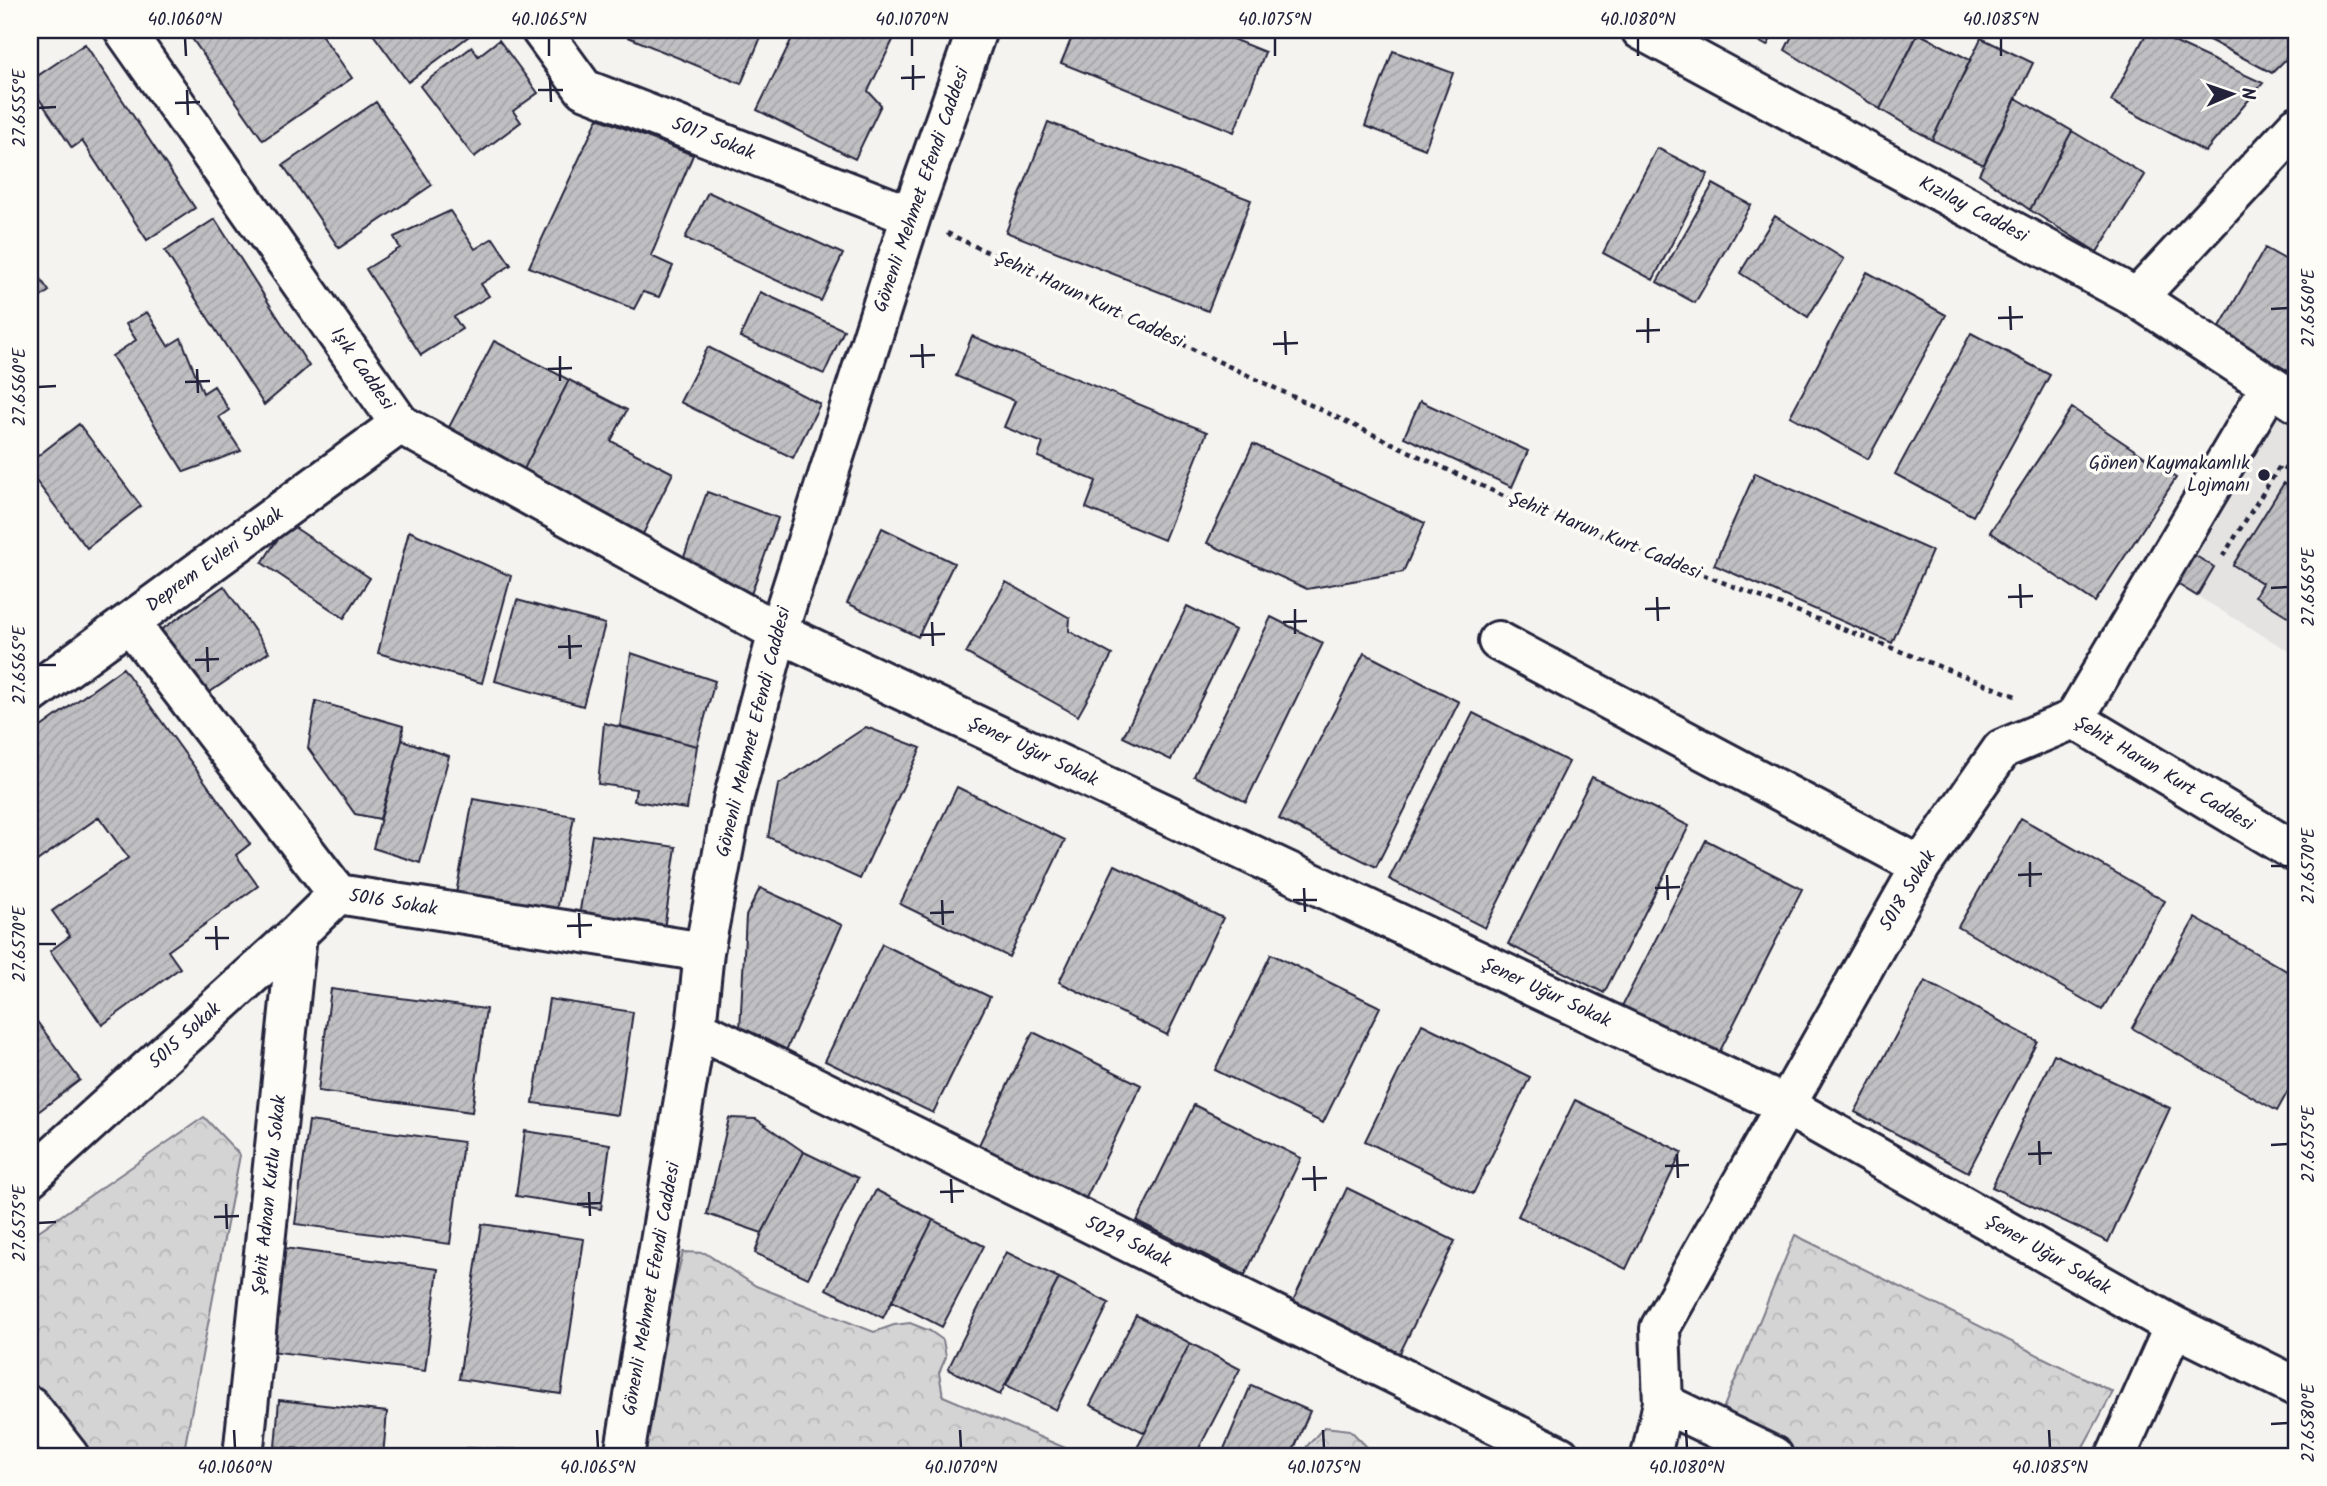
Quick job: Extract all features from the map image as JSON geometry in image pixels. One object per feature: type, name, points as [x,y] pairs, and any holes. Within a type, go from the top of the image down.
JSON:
[{"type":"street","name":"Işık Caddesi","points":[[124,30],[400,424],[778,632]]},
{"type":"street","name":"5017 Sokak","points":[[541,30],[584,89],[911,216]]},
{"type":"street","name":"Gönenli Mehmet Efendi Caddesi","points":[[624,1456],[696,1028],[704,952],[733,800],[778,632],[911,216],[977,30]]},
{"type":"street","name":"Kızılay Caddesi","points":[[1641,30],[2137,298],[2284,395]]},
{"type":"street","points":[[2137,298],[2297,126]]},
{"type":"street","points":[[2074,719],[2284,395]]},
{"type":"street","name":"Deprem Evleri Sokak","points":[[30,695],[400,424]]},
{"type":"street","name":"5016 Sokak","points":[[130,623],[338,894],[704,952]]},
{"type":"street","name":"Şener Uğur Sokak","points":[[778,632],[1785,1105],[2174,1326],[2297,1387]]},
{"type":"street","points":[[1498,641],[1921,866]]},
{"type":"street","name":"Şehit Harun Kurt Caddesi","points":[[2074,719],[2297,853]]},
{"type":"street","name":"5018 Sokak","points":[[1651,1456],[1663,1403],[1660,1328],[1921,866],[2002,748],[2074,719]]},
{"type":"street","name":"5015 Sokak","points":[[30,1177],[338,894]]},
{"type":"street","name":"Şehit Adnan Kutlu Sokak","points":[[243,1456],[297,934]]},
{"type":"street","name":"5029 Sokak","points":[[696,1028],[1560,1456]]},
{"type":"street","points":[[2116,1456],[2174,1326]]},
{"type":"street","points":[[1663,1403],[1773,1456]]},
{"type":"street","points":[[30,1406],[69,1456]]},
{"type":"path","name":"Şehit Harun Kurt Caddesi","points":[[911,216],[1516,502],[2074,719]]},
{"type":"path","points":[[2223,556],[2280,466],[2297,477]]},
{"type":"shaded area","name":"Gönen Kaymakamlık Lojmanı","points":[[2273,404],[2297,419],[2297,656],[2169,579]]},
{"type":"green space","points":[[204,1117],[240,1155],[183,1456],[84,1456],[30,1388],[30,1237]]},
{"type":"green space","points":[[1795,1235],[2113,1392],[2078,1456],[1791,1456],[1718,1421]]},
{"type":"green space","points":[[683,1252],[705,1253],[756,1286],[874,1332],[910,1323],[930,1331],[943,1340],[946,1357],[939,1373],[943,1396],[1084,1456],[642,1456],[653,1375]]},
{"type":"green space","points":[[1324,1427],[1350,1430],[1368,1448],[1369,1456],[1303,1456],[1307,1446]]},
{"type":"building","points":[[186,30],[318,30],[352,78],[263,140]]},
{"type":"building","points":[[370,30],[477,30],[408,82]]},
{"type":"building","points":[[631,30],[764,30],[741,84],[628,37]]},
{"type":"building","points":[[796,30],[898,30],[868,91],[881,105],[855,159],[757,110]]},
{"type":"building","points":[[1075,30],[1210,30],[1265,52],[1234,132],[1061,63]]},
{"type":"building","points":[[1739,30],[1776,30],[1767,46]]},
{"type":"building","points":[[1795,30],[1920,30],[1880,109],[1785,50]]},
{"type":"building","points":[[2148,30],[2263,83],[2205,152],[2111,101]]},
{"type":"building","points":[[2190,30],[2297,30],[2297,48],[2272,73]]},
{"type":"building","points":[[1918,33],[1970,60],[1932,140],[1880,109]]},
{"type":"building","points":[[1981,38],[2033,63],[1984,165],[1932,140]]},
{"type":"building","points":[[499,40],[538,93],[513,111],[521,122],[474,157],[420,86],[472,47],[478,56]]},
{"type":"building","points":[[85,44],[195,208],[147,240],[82,141],[72,148],[30,85],[30,81]]},
{"type":"building","points":[[1393,51],[1453,73],[1425,149],[1365,126]]},
{"type":"building","points":[[2016,98],[2072,131],[2030,210],[1979,174]]},
{"type":"building","points":[[376,102],[432,185],[339,248],[283,165]]},
{"type":"building","points":[[598,118],[693,155],[651,256],[673,266],[659,297],[643,292],[634,309],[529,267]]},
{"type":"building","points":[[1048,122],[1251,200],[1208,311],[1006,232]]},
{"type":"building","points":[[2072,131],[2145,175],[2097,252],[2030,210]]},
{"type":"building","points":[[1657,148],[1708,174],[1653,280],[1603,253]]},
{"type":"building","points":[[1713,184],[1751,205],[1695,303],[1657,282]]},
{"type":"building","points":[[708,192],[843,254],[821,301],[685,238]]},
{"type":"building","points":[[450,211],[475,249],[493,238],[511,265],[481,284],[489,296],[454,317],[462,329],[421,355],[366,269],[400,248],[394,237]]},
{"type":"building","points":[[1775,216],[1844,259],[1808,317],[1740,273]]},
{"type":"building","points":[[215,219],[309,366],[264,405],[165,251]]},
{"type":"building","points":[[2265,248],[2297,266],[2297,376],[2218,330]]},
{"type":"building","points":[[30,264],[49,291],[30,305]]},
{"type":"building","points":[[1867,272],[1946,315],[1868,459],[1790,416]]},
{"type":"building","points":[[760,292],[844,330],[824,374],[740,337]]},
{"type":"building","points":[[147,312],[168,346],[181,338],[203,393],[214,386],[229,410],[219,417],[241,451],[184,472],[112,356],[136,340],[126,324]]},
{"type":"building","points":[[1971,333],[2050,375],[1973,516],[1895,474]]},
{"type":"building","points":[[972,336],[1207,432],[1164,540],[1086,508],[1096,481],[1038,457],[1043,443],[1004,427],[1015,401],[956,376]]},
{"type":"building","points":[[494,341],[569,380],[523,471],[447,431]]},
{"type":"building","points":[[708,347],[820,404],[793,458],[680,402]]},
{"type":"building","points":[[569,380],[627,410],[611,441],[673,473],[643,534],[523,471]]},
{"type":"building","points":[[1420,401],[1528,451],[1512,487],[1404,437]]},
{"type":"building","points":[[2072,408],[2176,478],[2095,602],[1990,532]]},
{"type":"building","points":[[79,424],[141,506],[87,548],[30,473],[30,462]]},
{"type":"building","points":[[1253,444],[1425,523],[1403,572],[1307,589],[1207,543]]},
{"type":"building","points":[[1755,473],[1932,551],[1892,643],[1714,565]]},
{"type":"building","name":"Gönen Kaymakamlık Lojmanı","points":[[2284,483],[2297,492],[2297,622],[2255,596],[2262,583],[2233,565]]},
{"type":"building","points":[[707,492],[778,518],[750,597],[679,571]]},
{"type":"building","points":[[288,523],[370,578],[344,618],[262,563]]},
{"type":"building","points":[[882,528],[954,563],[918,637],[847,603]]},
{"type":"building","points":[[409,531],[511,576],[482,683],[378,653]]},
{"type":"building","points":[[2186,550],[2214,567],[2197,596],[2169,579]]},
{"type":"building","points":[[1006,582],[1070,618],[1069,631],[1112,655],[1078,716],[966,653]]},
{"type":"building","points":[[224,586],[269,652],[198,700],[154,635]]},
{"type":"building","points":[[517,600],[605,624],[583,706],[495,681]]},
{"type":"building","points":[[1187,606],[1235,630],[1171,760],[1123,737]]},
{"type":"building","points":[[1271,617],[1323,643],[1246,802],[1194,776]]},
{"type":"building","points":[[631,653],[715,681],[697,746],[620,726]]},
{"type":"building","points":[[1364,653],[1459,702],[1376,867],[1279,819]]},
{"type":"building","points":[[123,668],[250,844],[236,855],[258,886],[168,951],[180,968],[102,1025],[50,951],[70,936],[52,911],[128,858],[99,817],[30,866],[30,735]]},
{"type":"building","points":[[316,701],[403,726],[402,740],[380,819],[355,814],[308,748]]},
{"type":"building","points":[[1473,713],[1569,762],[1485,928],[1389,879]]},
{"type":"building","points":[[604,723],[697,746],[687,809],[634,801],[636,789],[598,784]]},
{"type":"building","points":[[866,727],[921,748],[860,879],[768,837],[778,785]]},
{"type":"building","points":[[402,740],[449,756],[420,863],[373,848]]},
{"type":"building","points":[[1592,777],[1689,826],[1604,993],[1508,944]]},
{"type":"building","points":[[957,787],[1065,840],[1009,957],[900,904]]},
{"type":"building","points":[[473,799],[574,816],[555,923],[454,905]]},
{"type":"building","points":[[2021,818],[2165,901],[2102,1010],[1958,927]]},
{"type":"building","points":[[592,835],[676,847],[663,936],[578,923]]},
{"type":"building","points":[[1706,840],[1802,889],[1718,1055],[1622,1006]]},
{"type":"building","points":[[1115,865],[1223,918],[1167,1035],[1059,982]]},
{"type":"building","points":[[760,888],[842,925],[785,1053],[740,1030],[746,916]]},
{"type":"building","points":[[2195,918],[2297,977],[2297,1075],[2277,1111],[2132,1028]]},
{"type":"building","points":[[882,944],[990,997],[933,1113],[825,1061]]},
{"type":"building","points":[[1271,954],[1380,1007],[1323,1123],[1215,1070]]},
{"type":"building","points":[[1925,981],[2037,1041],[1968,1172],[1855,1112]]},
{"type":"building","points":[[331,989],[486,1009],[472,1112],[318,1091]]},
{"type":"building","points":[[549,999],[633,1012],[618,1115],[533,1103]]},
{"type":"building","points":[[30,1012],[80,1080],[30,1118]]},
{"type":"building","points":[[1422,1024],[1530,1077],[1473,1194],[1365,1141]]},
{"type":"building","points":[[1033,1032],[1141,1085],[1084,1202],[977,1149]]},
{"type":"building","points":[[2054,1054],[2170,1108],[2108,1242],[1992,1187]]},
{"type":"building","points":[[1575,1100],[1682,1152],[1626,1269],[1518,1216]]},
{"type":"building","points":[[1194,1105],[1301,1158],[1245,1275],[1137,1221]]},
{"type":"building","points":[[729,1118],[756,1119],[804,1152],[762,1233],[707,1214]]},
{"type":"building","points":[[309,1121],[463,1142],[450,1244],[295,1224]]},
{"type":"building","points":[[525,1131],[610,1144],[601,1209],[516,1196]]},
{"type":"building","points":[[804,1152],[858,1178],[808,1278],[755,1253],[762,1233]]},
{"type":"building","points":[[1347,1188],[1455,1241],[1398,1357],[1291,1305]]},
{"type":"building","points":[[876,1190],[933,1220],[883,1318],[826,1289]]},
{"type":"building","points":[[933,1220],[984,1246],[942,1327],[892,1301]]},
{"type":"building","points":[[482,1224],[584,1239],[561,1394],[459,1379]]},
{"type":"building","points":[[284,1248],[438,1269],[425,1371],[270,1351]]},
{"type":"building","points":[[1006,1252],[1059,1278],[1000,1395],[948,1369]]},
{"type":"building","points":[[1059,1278],[1109,1303],[1056,1410],[1006,1385]]},
{"type":"building","points":[[1136,1315],[1190,1343],[1145,1433],[1090,1405]]},
{"type":"building","points":[[1190,1343],[1240,1369],[1195,1456],[1152,1456],[1137,1448]]},
{"type":"building","points":[[1251,1385],[1310,1411],[1291,1456],[1221,1456]]},
{"type":"building","points":[[279,1400],[387,1412],[383,1456],[298,1456],[299,1449],[275,1447]]},
{"type":"building","points":[[466,1448],[557,1451],[557,1456],[465,1456]]},
{"type":"place","name":"Gönen Kaymakamlık Lojmanı","points":[[2264,475]]}]
